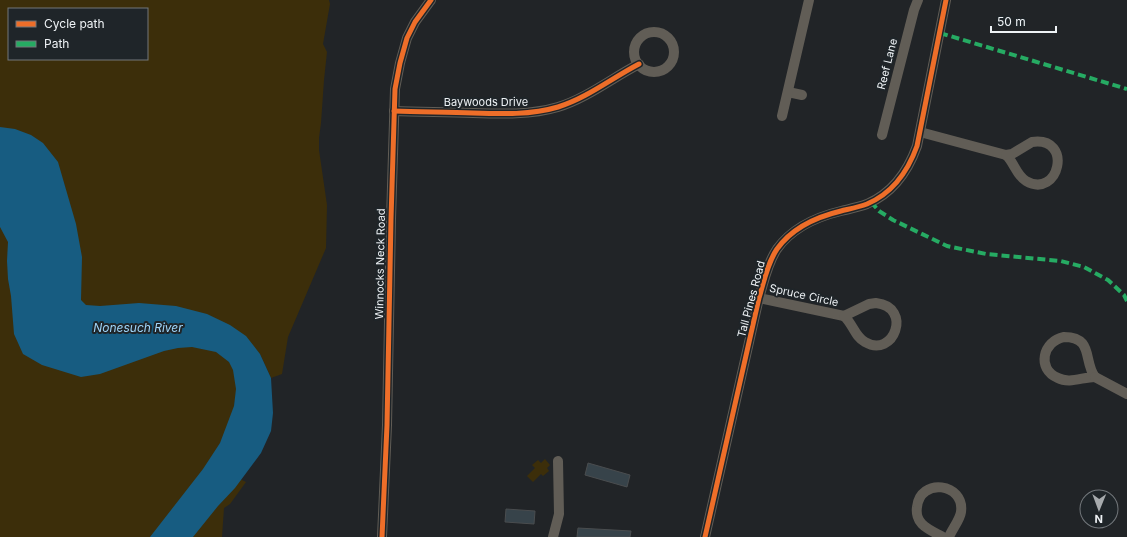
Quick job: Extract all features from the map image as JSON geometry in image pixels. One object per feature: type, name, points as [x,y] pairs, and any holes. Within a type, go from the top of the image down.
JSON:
[{"type":"street","name":"Winnocks Neck Road","points":[[382,537],[387,425],[394,111],[398,72],[404,46],[415,22],[431,0]]},
{"type":"street","points":[[782,116],[809,0]]},
{"type":"street","name":"Reef Lane","points":[[882,135],[914,10],[918,0]]},
{"type":"street","name":"Tall Pines Road","points":[[705,537],[759,298],[769,265],[777,249],[786,238],[809,221],[824,215],[865,205],[886,192],[906,171],[916,150],[946,0]]},
{"type":"street","name":"Baywoods Drive","points":[[394,111],[491,113],[527,113],[540,111],[576,100],[639,64]]},
{"type":"street","points":[[788,92],[802,95]]},
{"type":"street","points":[[887,113],[898,116]]},
{"type":"street","points":[[920,132],[1006,155],[1012,154],[1032,142],[1044,142],[1051,146],[1056,153],[1058,169],[1054,176],[1048,181],[1040,184],[1032,183],[1022,177],[1006,155]]},
{"type":"street","name":"Spruce Circle","points":[[759,298],[844,316],[851,322],[860,338],[865,343],[872,345],[885,343],[893,336],[896,330],[897,323],[894,313],[880,303],[869,304],[844,316]]},
{"type":"street","points":[[1095,377],[1065,380],[1054,377],[1046,365],[1045,353],[1048,346],[1057,339],[1064,337],[1072,337],[1079,340],[1086,349],[1090,368],[1095,377],[1127,394]]},
{"type":"street","points":[[553,537],[559,514],[558,461]]},
{"type":"street","points":[[943,537],[924,526],[917,514],[917,506],[921,496],[926,491],[936,487],[950,490],[958,498],[961,505],[960,516],[949,537]]},
{"type":"shaded area","points":[[0,0],[329,0],[330,4],[323,44],[327,52],[319,138],[319,150],[327,205],[326,248],[288,337],[282,374],[271,378],[260,354],[81,308],[65,186],[58,166],[0,127]]},
{"type":"shaded area","points":[[0,224],[10,235],[12,274],[175,346],[215,348],[239,371],[232,422],[209,463],[246,482],[230,504],[224,508],[222,537],[0,537]]},
{"type":"shaded area","points":[[545,459],[550,465],[547,468],[549,471],[543,476],[541,474],[533,482],[527,476],[535,468],[532,465],[538,460],[541,463]]},
{"type":"water","name":"Nonesuch River","points":[[0,127],[15,129],[31,135],[43,143],[58,162],[76,224],[82,257],[81,300],[86,305],[100,306],[139,303],[176,306],[207,314],[230,325],[246,336],[260,354],[271,378],[273,413],[271,431],[261,453],[235,488],[193,537],[150,537],[203,469],[220,443],[234,406],[236,389],[233,370],[229,362],[216,352],[192,347],[164,351],[100,374],[81,377],[42,365],[23,354],[14,334],[8,279],[8,242],[0,227]]},
{"type":"building","points":[[588,463],[630,475],[627,487],[585,475]]},
{"type":"building","points":[[506,509],[535,511],[534,524],[505,522]]},
{"type":"building","points":[[578,528],[631,531],[630,537],[577,537]]},
{"type":"marked path","points":[[940,33],[1127,89]]},
{"type":"marked path","points":[[871,202],[879,211],[893,220],[947,246],[986,254],[1061,261],[1084,267],[1108,280],[1124,295],[1127,301]]},
{"type":"cycle path","points":[[382,537],[387,425],[395,89],[407,38],[415,22],[431,0]]},
{"type":"cycle path","points":[[705,537],[759,298],[771,261],[777,249],[797,229],[805,224],[832,213],[867,204],[885,194],[904,172],[917,146],[946,0]]},
{"type":"cycle path","points":[[394,111],[506,114],[548,110],[569,103],[589,93],[639,64]]}]
